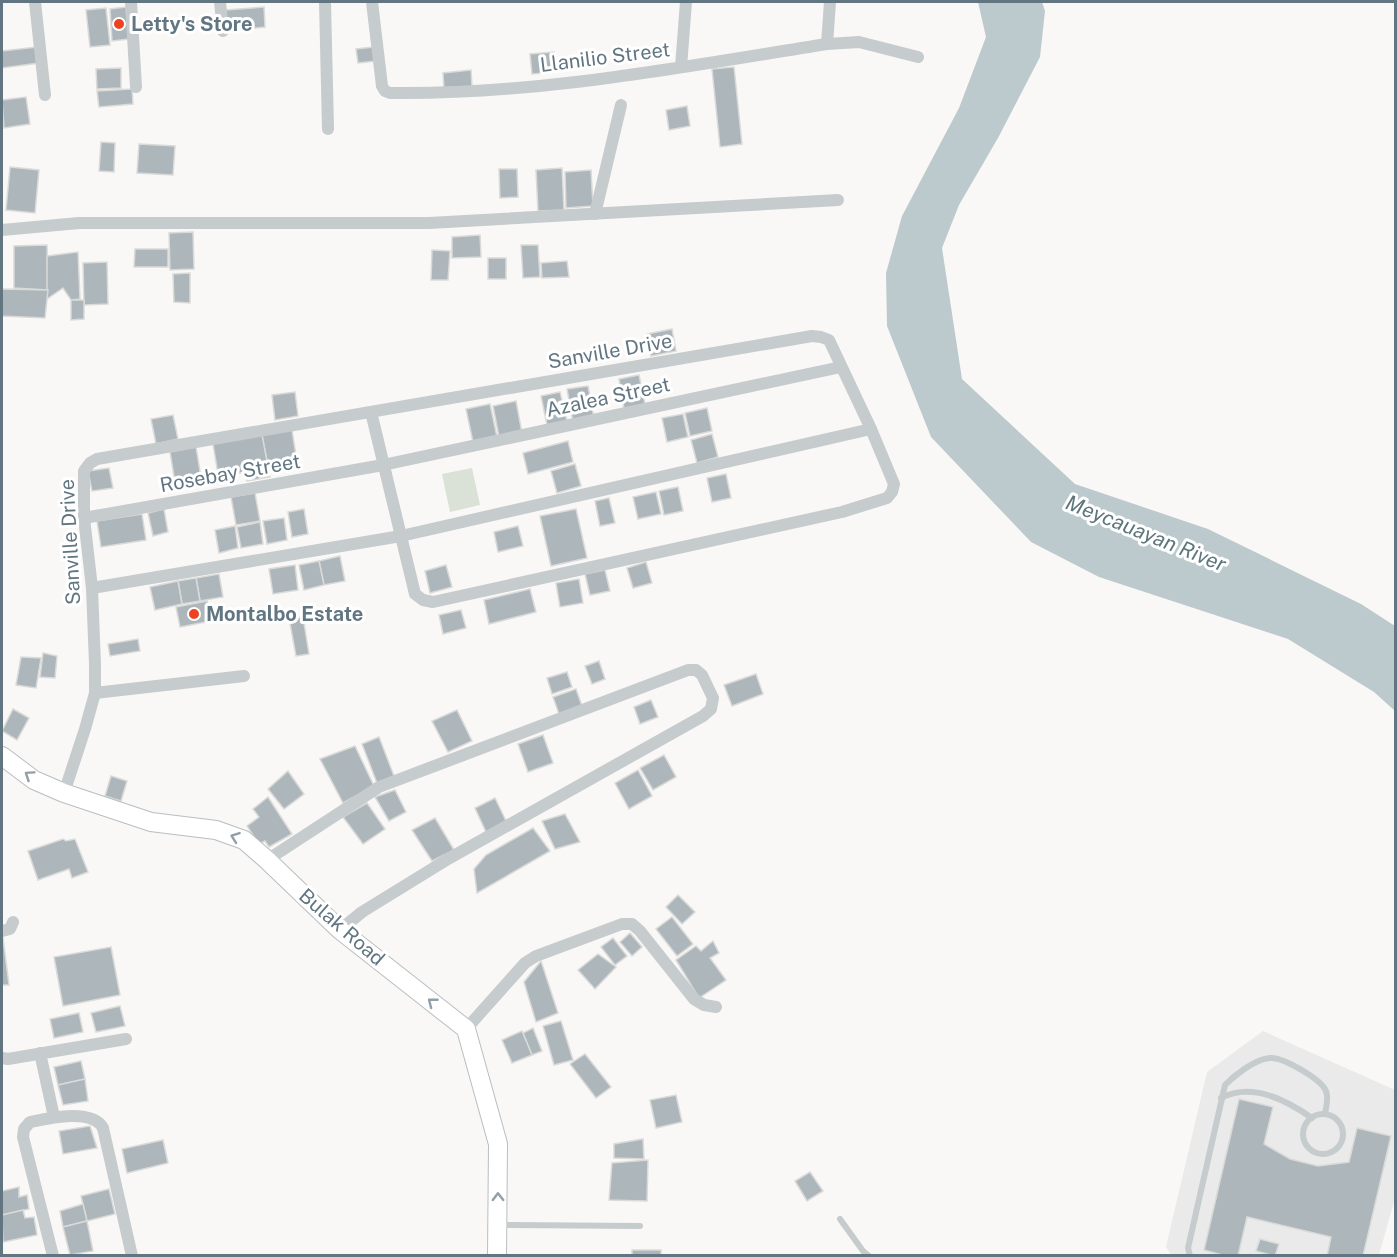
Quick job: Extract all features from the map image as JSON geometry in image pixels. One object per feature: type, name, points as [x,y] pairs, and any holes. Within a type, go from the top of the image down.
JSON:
[{"type":"street","points":[[35,2],[45,95]]},
{"type":"street","points":[[131,2],[136,87]]},
{"type":"street","points":[[220,2],[223,32]]},
{"type":"street","points":[[325,2],[328,129]]},
{"type":"street","name":"Llanilio Street","points":[[372,2],[382,86],[390,93],[443,94],[597,80],[827,44],[859,42],[918,57]]},
{"type":"street","points":[[681,67],[686,2]]},
{"type":"street","points":[[827,44],[830,2]]},
{"type":"street","points":[[595,214],[621,105]]},
{"type":"street","points":[[2,230],[79,223],[429,224],[838,200]]},
{"type":"street","name":"Sanville Drive","points":[[63,793],[85,729],[94,693],[92,588],[84,518],[84,471],[90,463],[98,459],[812,336],[828,340],[871,429],[894,484],[887,498],[842,512],[432,603],[415,594],[402,536]]},
{"type":"street","name":"Azalea Street","points":[[383,465],[841,367]]},
{"type":"street","points":[[371,412],[402,536]]},
{"type":"street","points":[[92,588],[402,536],[871,429]]},
{"type":"street","name":"Rosebay Street","points":[[84,518],[383,465]]},
{"type":"street","points":[[267,860],[379,787],[688,670],[696,670],[702,675],[713,698],[711,709],[703,716],[448,859],[362,912],[340,930]]},
{"type":"street","points":[[94,693],[244,676]]},
{"type":"street","name":"Bulak Road","points":[[2,756],[34,780],[63,793],[151,822],[216,830],[244,840],[340,930],[466,1029]]},
{"type":"street","points":[[2,931],[9,929],[13,922]]},
{"type":"street","points":[[497,1256],[498,1144],[466,1029],[525,963],[536,956],[622,924],[632,924],[640,931],[694,999],[704,1005],[716,1007]]},
{"type":"street","points":[[2,1058],[8,1059],[126,1040]]},
{"type":"street","points":[[40,1053],[54,1117]]},
{"type":"street","points":[[53,1256],[23,1137],[24,1130],[30,1122],[54,1117],[92,1117],[104,1128],[132,1256]]},
{"type":"lane","points":[[1190,1256],[1188,1248],[1225,1085],[1233,1077],[1262,1059],[1277,1059],[1290,1063],[1325,1088],[1328,1096],[1325,1114]]},
{"type":"lane","points":[[1221,1098],[1232,1092],[1256,1092],[1282,1101],[1312,1118]]},
{"type":"lane","points":[[1325,1114],[1337,1120],[1343,1132],[1340,1145],[1330,1153],[1316,1153],[1306,1143],[1304,1129],[1312,1118],[1325,1114]]},
{"type":"lane","points":[[840,1219],[869,1256]]},
{"type":"lane","points":[[499,1225],[640,1226]]},
{"type":"shaded area","points":[[472,468],[480,505],[450,512],[442,474]]},
{"type":"shaded area","points":[[1263,1031],[1395,1090],[1395,1198],[1379,1255],[1172,1256],[1166,1247],[1207,1072]]},
{"type":"water","name":"Meycauayan River","points":[[978,2],[1042,2],[1045,11],[1040,57],[998,138],[959,205],[942,248],[962,379],[1075,484],[1208,529],[1361,604],[1395,626],[1395,711],[1374,692],[1288,639],[1099,577],[1031,542],[931,437],[887,326],[886,273],[902,216],[959,108],[986,37]]},
{"type":"building","name":"Letty's Store","points":[[126,7],[129,39],[112,41],[110,9]]},
{"type":"building","points":[[264,7],[265,27],[227,31],[226,10]]},
{"type":"building","points":[[106,8],[110,45],[90,47],[86,10]]},
{"type":"building","points":[[37,47],[39,63],[2,68],[2,51]]},
{"type":"building","points":[[374,47],[376,61],[358,63],[356,49]]},
{"type":"building","points":[[554,52],[556,72],[532,74],[530,54]]},
{"type":"building","points":[[734,67],[742,144],[720,147],[712,69]]},
{"type":"building","points":[[121,68],[121,88],[97,89],[96,69]]},
{"type":"building","points":[[471,70],[472,87],[444,89],[443,73]]},
{"type":"building","points":[[132,89],[133,104],[99,107],[97,91]]},
{"type":"building","points":[[26,97],[30,124],[4,128],[2,100]]},
{"type":"building","points":[[687,106],[690,126],[669,130],[666,110]]},
{"type":"building","points":[[101,142],[115,143],[114,172],[99,171]]},
{"type":"building","points":[[139,144],[175,146],[173,175],[137,173]]},
{"type":"building","points":[[10,167],[39,170],[35,213],[6,210]]},
{"type":"building","points":[[562,168],[564,210],[538,211],[536,170]]},
{"type":"building","points":[[499,169],[517,169],[518,197],[500,198]]},
{"type":"building","points":[[591,170],[593,206],[566,208],[565,172]]},
{"type":"building","points":[[193,232],[194,269],[170,270],[169,233]]},
{"type":"building","points":[[480,235],[481,257],[452,258],[452,237]]},
{"type":"building","points":[[47,245],[48,290],[14,288],[14,246]]},
{"type":"building","points":[[521,245],[538,245],[540,277],[523,278]]},
{"type":"building","points":[[135,249],[168,249],[168,267],[134,267]]},
{"type":"building","points":[[432,250],[450,251],[448,280],[431,280]]},
{"type":"building","points":[[78,252],[80,299],[71,300],[63,288],[47,299],[47,256]]},
{"type":"building","points":[[488,258],[506,258],[506,279],[488,279]]},
{"type":"building","points":[[567,261],[569,277],[542,278],[541,263]]},
{"type":"building","points":[[107,262],[108,304],[84,305],[83,263]]},
{"type":"building","points":[[190,273],[190,303],[174,302],[173,274]]},
{"type":"building","points":[[2,289],[48,290],[45,318],[2,316]]},
{"type":"building","points":[[71,300],[84,300],[84,319],[71,320]]},
{"type":"building","points":[[672,329],[676,351],[651,356],[647,334]]},
{"type":"building","points":[[639,375],[645,404],[624,409],[619,379]]},
{"type":"building","points":[[588,386],[594,418],[573,422],[567,389]]},
{"type":"building","points":[[295,392],[298,416],[275,420],[272,395]]},
{"type":"building","points":[[560,392],[567,421],[547,425],[541,396]]},
{"type":"building","points":[[516,401],[522,433],[499,437],[493,406]]},
{"type":"building","points":[[490,404],[497,437],[473,442],[466,409]]},
{"type":"building","points":[[707,408],[712,431],[690,436],[685,413]]},
{"type":"building","points":[[683,414],[688,437],[667,442],[662,418]]},
{"type":"building","points":[[173,415],[178,439],[156,444],[151,419]]},
{"type":"building","points":[[292,430],[297,462],[268,467],[262,435]]},
{"type":"building","points":[[712,434],[718,457],[697,463],[691,440]]},
{"type":"building","points":[[262,435],[270,477],[247,481],[245,472],[239,473],[239,470],[218,474],[213,444]]},
{"type":"building","points":[[568,441],[573,462],[528,474],[523,453]]},
{"type":"building","points":[[196,447],[202,483],[176,488],[170,452]]},
{"type":"building","points":[[575,464],[581,486],[557,493],[551,471]]},
{"type":"building","points":[[109,468],[113,488],[92,491],[88,471]]},
{"type":"building","points":[[726,474],[731,498],[712,502],[707,478]]},
{"type":"building","points":[[678,487],[683,511],[664,515],[659,491]]},
{"type":"building","points":[[656,492],[661,514],[638,519],[633,497]]},
{"type":"building","points":[[255,493],[260,521],[236,525],[231,497]]},
{"type":"building","points":[[609,498],[615,523],[600,526],[595,501]]},
{"type":"building","points":[[164,509],[168,532],[153,536],[148,513]]},
{"type":"building","points":[[304,509],[308,534],[292,537],[288,512]]},
{"type":"building","points":[[576,509],[587,558],[551,566],[540,516]]},
{"type":"building","points":[[142,514],[146,540],[101,547],[97,521]]},
{"type":"building","points":[[284,518],[287,540],[267,544],[263,521]]},
{"type":"building","points":[[260,522],[263,544],[241,548],[237,527]]},
{"type":"building","points":[[235,526],[238,548],[219,553],[215,530]]},
{"type":"building","points":[[518,526],[523,546],[498,552],[494,532]]},
{"type":"building","points":[[340,556],[345,581],[324,585],[319,561]]},
{"type":"building","points":[[319,561],[324,585],[304,590],[299,565]]},
{"type":"building","points":[[646,562],[652,583],[633,588],[627,568]]},
{"type":"building","points":[[295,565],[298,590],[273,594],[269,569]]},
{"type":"building","points":[[446,565],[452,587],[430,593],[425,571]]},
{"type":"building","points":[[605,570],[610,591],[590,595],[585,574]]},
{"type":"building","points":[[219,574],[223,597],[200,601],[196,578]]},
{"type":"building","points":[[196,578],[200,601],[182,604],[178,581]]},
{"type":"building","points":[[579,579],[583,603],[560,607],[556,583]]},
{"type":"building","points":[[178,581],[182,604],[155,610],[150,587]]},
{"type":"building","points":[[530,589],[536,612],[489,624],[484,600]]},
{"type":"building","name":"Montalbo Estate","points":[[207,601],[211,621],[180,627],[176,607]]},
{"type":"building","points":[[461,610],[466,628],[443,634],[439,615]]},
{"type":"building","points":[[303,617],[309,654],[296,656],[289,618]]},
{"type":"building","points":[[138,639],[140,651],[110,656],[108,644]]},
{"type":"building","points":[[43,653],[57,656],[55,678],[40,677]]},
{"type":"building","points":[[21,657],[41,658],[36,688],[16,685]]},
{"type":"building","points":[[599,661],[605,679],[592,684],[585,666]]},
{"type":"building","points":[[567,672],[572,687],[552,694],[547,678]]},
{"type":"building","points":[[756,674],[763,694],[732,706],[724,685]]},
{"type":"building","points":[[576,689],[582,706],[559,714],[553,697]]},
{"type":"building","points":[[651,700],[658,717],[640,724],[634,707]]},
{"type":"building","points":[[13,709],[29,718],[17,740],[2,731]]},
{"type":"building","points":[[457,710],[472,741],[448,752],[432,721]]},
{"type":"building","points":[[543,735],[553,763],[528,772],[518,744]]},
{"type":"building","points":[[379,737],[394,776],[377,783],[362,744]]},
{"type":"building","points":[[355,746],[374,786],[343,803],[320,759]]},
{"type":"building","points":[[664,755],[676,777],[653,790],[640,768]]},
{"type":"building","points":[[638,770],[652,796],[629,809],[615,783]]},
{"type":"building","points":[[288,771],[304,794],[284,809],[268,789]]},
{"type":"building","points":[[111,776],[127,781],[121,801],[105,796]]},
{"type":"building","points":[[395,790],[406,812],[389,821],[375,797]]},
{"type":"building","points":[[268,797],[292,834],[269,847],[265,841],[259,844],[247,826],[259,817],[253,809]]},
{"type":"building","points":[[495,798],[507,823],[486,832],[475,808]]},
{"type":"building","points":[[367,803],[385,829],[363,844],[343,817]]},
{"type":"building","points":[[565,814],[580,842],[555,849],[542,821]]},
{"type":"building","points":[[435,818],[454,850],[432,861],[412,830]]},
{"type":"building","points":[[533,828],[550,851],[477,893],[474,869],[486,855]]},
{"type":"building","points":[[63,839],[66,841],[75,839],[88,872],[72,878],[69,869],[38,880],[28,851]]},
{"type":"building","points":[[678,895],[695,912],[682,924],[666,907]]},
{"type":"building","points":[[672,917],[693,944],[677,956],[656,929]]},
{"type":"building","points":[[630,933],[642,947],[632,956],[620,942]]},
{"type":"building","points":[[3,938],[9,985],[2,985]]},
{"type":"building","points":[[613,938],[627,956],[615,965],[601,947]]},
{"type":"building","points":[[713,941],[719,953],[710,958],[726,980],[699,998],[676,960],[696,946],[701,951]]},
{"type":"building","points":[[111,947],[120,995],[63,1006],[54,957]]},
{"type":"building","points":[[598,954],[616,967],[595,989],[578,970]]},
{"type":"building","points":[[541,961],[558,1013],[536,1022],[524,982]]},
{"type":"building","points":[[120,1006],[125,1026],[96,1032],[91,1013]]},
{"type":"building","points":[[79,1013],[83,1032],[54,1038],[50,1019]]},
{"type":"building","points":[[561,1021],[573,1060],[554,1065],[543,1026]]},
{"type":"building","points":[[533,1028],[542,1051],[532,1055],[523,1033]]},
{"type":"building","points":[[522,1031],[532,1055],[512,1063],[502,1040]]},
{"type":"building","points":[[585,1054],[611,1087],[596,1098],[570,1064]]},
{"type":"building","points":[[81,1061],[85,1079],[58,1085],[54,1067]]},
{"type":"building","points":[[85,1079],[88,1101],[63,1105],[58,1085]]},
{"type":"building","points":[[676,1095],[682,1122],[656,1128],[650,1100]]},
{"type":"building","points":[[1239,1099],[1273,1107],[1264,1144],[1290,1159],[1318,1166],[1349,1162],[1357,1128],[1391,1136],[1363,1256],[1327,1256],[1331,1237],[1247,1217],[1238,1256],[1226,1256],[1204,1250]]},
{"type":"building","points":[[90,1126],[97,1148],[63,1154],[59,1131]]},
{"type":"building","points":[[643,1139],[644,1159],[614,1158],[614,1144]]},
{"type":"building","points":[[163,1140],[168,1163],[127,1173],[122,1149]]},
{"type":"building","points":[[648,1160],[647,1201],[609,1200],[612,1163]]},
{"type":"building","points":[[810,1172],[823,1191],[807,1201],[795,1181]]},
{"type":"building","points":[[19,1187],[19,1197],[27,1195],[29,1209],[2,1215],[2,1191]]},
{"type":"building","points":[[109,1189],[115,1214],[87,1221],[81,1196]]},
{"type":"building","points":[[83,1204],[87,1221],[63,1227],[60,1211]]},
{"type":"building","points":[[23,1210],[25,1218],[34,1217],[37,1235],[3,1242],[2,1215]]},
{"type":"building","points":[[87,1221],[93,1251],[70,1255],[63,1227]]},
{"type":"building","points":[[1260,1239],[1279,1244],[1275,1256],[1256,1251]]},
{"type":"building","points":[[632,1250],[661,1250],[661,1256],[632,1256]]},
{"type":"place","name":"Letty's Store","points":[[119,24]]},
{"type":"place","name":"Montalbo Estate","points":[[194,614]]}]
